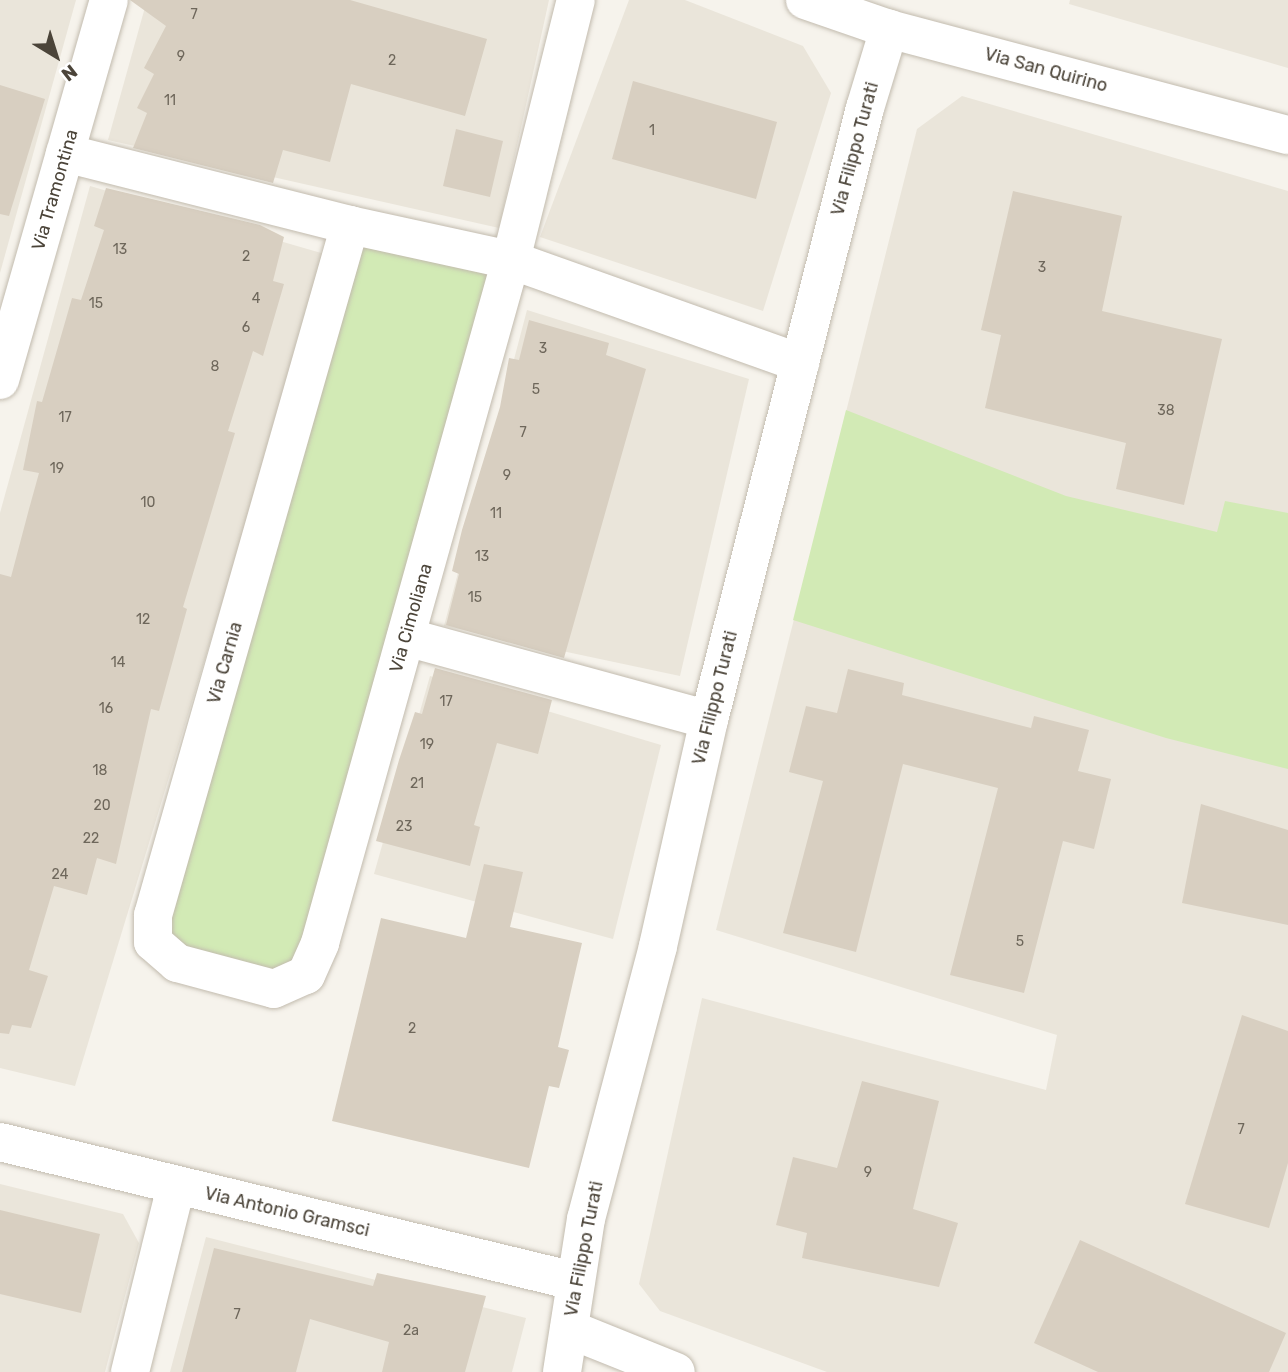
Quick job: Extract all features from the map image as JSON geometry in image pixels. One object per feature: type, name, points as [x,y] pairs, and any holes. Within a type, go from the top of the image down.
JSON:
[{"type":"street","name":"Via Tramontina","points":[[0,380],[109,0]]},
{"type":"street","name":"Via Cimoliana","points":[[306,975],[320,943],[511,260],[576,0]]},
{"type":"street","name":"Via San Quirino","points":[[805,0],[889,29],[1288,135]]},
{"type":"street","name":"Via Filippo Turati","points":[[562,1372],[573,1281],[658,946],[709,720],[889,29]]},
{"type":"street","points":[[65,153],[350,225],[511,260],[800,363]]},
{"type":"street","name":"Via Carnia","points":[[306,975],[274,989],[177,963],[153,942],[153,915],[350,225]]},
{"type":"street","points":[[405,637],[709,720]]},
{"type":"street","name":"Via Antonio Gramsci","points":[[0,1142],[573,1281]]},
{"type":"street","points":[[130,1372],[176,1186]]},
{"type":"street","points":[[569,1329],[676,1372]]},
{"type":"shaded area","points":[[0,0],[76,0],[0,273]]},
{"type":"shaded area","points":[[147,0],[549,0],[499,228],[108,140]]},
{"type":"shaded area","points":[[629,0],[685,0],[803,46],[831,93],[763,311],[540,237]]},
{"type":"shaded area","points":[[1070,0],[1288,0],[1288,68],[1069,4]]},
{"type":"shaded area","points":[[962,96],[1288,191],[1288,1372],[827,1372],[660,1311],[639,1284],[702,998],[1046,1090],[1057,1035],[716,930],[917,129]]},
{"type":"shaded area","points":[[90,186],[328,255],[75,1086],[0,1068],[0,513]]},
{"type":"shaded area","points":[[527,310],[749,379],[680,676],[444,626]]},
{"type":"shaded area","points":[[430,676],[661,745],[613,939],[374,874]]},
{"type":"shaded area","points":[[0,1184],[123,1214],[139,1243],[105,1372],[0,1372]]},
{"type":"shaded area","points":[[206,1237],[526,1318],[512,1372],[170,1372]]},
{"type":"green space","points":[[350,225],[511,260],[306,975],[177,963],[153,915]]},
{"type":"green space","points":[[846,410],[1066,496],[1217,532],[1225,501],[1288,513],[1288,769],[1166,738],[793,620]]},
{"type":"building","points":[[130,0],[350,0],[487,39],[465,116],[351,84],[330,162],[283,150],[273,183],[133,148],[147,113],[137,108],[154,74],[144,68],[166,26]]},
{"type":"building","points":[[633,81],[777,122],[756,199],[612,159]]},
{"type":"building","points":[[0,85],[45,99],[9,216],[0,214]]},
{"type":"building","points":[[456,129],[503,141],[490,197],[443,186]]},
{"type":"building","points":[[106,188],[260,225],[284,237],[273,281],[284,284],[263,356],[253,351],[228,431],[235,433],[183,607],[187,609],[159,711],[151,709],[116,864],[97,858],[87,895],[54,886],[29,970],[48,976],[31,1028],[12,1025],[9,1034],[0,1033],[0,574],[11,577],[39,473],[23,470],[37,401],[42,402],[72,298],[81,300],[104,230],[94,226]]},
{"type":"building","points":[[1013,191],[1122,216],[1102,311],[1222,339],[1184,505],[1116,489],[1126,443],[985,408],[1001,335],[981,330]]},
{"type":"building","points":[[529,320],[609,343],[606,355],[646,369],[564,658],[446,625],[459,574],[452,571],[462,530],[500,407],[509,358],[519,360]]},
{"type":"building","points":[[435,668],[552,700],[538,754],[497,743],[474,825],[480,827],[470,866],[376,841],[415,712],[422,714]]},
{"type":"building","points":[[848,669],[904,683],[902,695],[1031,728],[1034,716],[1089,730],[1078,771],[1111,779],[1094,849],[1063,841],[1024,993],[950,975],[998,788],[903,764],[856,952],[783,933],[823,781],[789,772],[806,706],[837,713]]},
{"type":"building","points":[[1201,804],[1288,830],[1288,925],[1182,903]]},
{"type":"building","points":[[484,864],[523,872],[510,927],[582,943],[558,1047],[569,1050],[559,1088],[549,1086],[529,1168],[332,1121],[381,918],[466,938]]},
{"type":"building","points":[[1242,1015],[1288,1031],[1288,1163],[1269,1228],[1185,1204]]},
{"type":"building","points":[[862,1081],[939,1101],[913,1209],[958,1223],[939,1287],[802,1258],[807,1233],[776,1225],[793,1157],[837,1168]]},
{"type":"building","points":[[0,1210],[100,1234],[81,1313],[0,1294]]},
{"type":"building","points":[[1080,1240],[1286,1333],[1269,1372],[1098,1372],[1034,1343]]},
{"type":"building","points":[[214,1248],[373,1286],[377,1273],[486,1296],[465,1372],[382,1372],[389,1342],[310,1319],[296,1372],[182,1372]]}]
